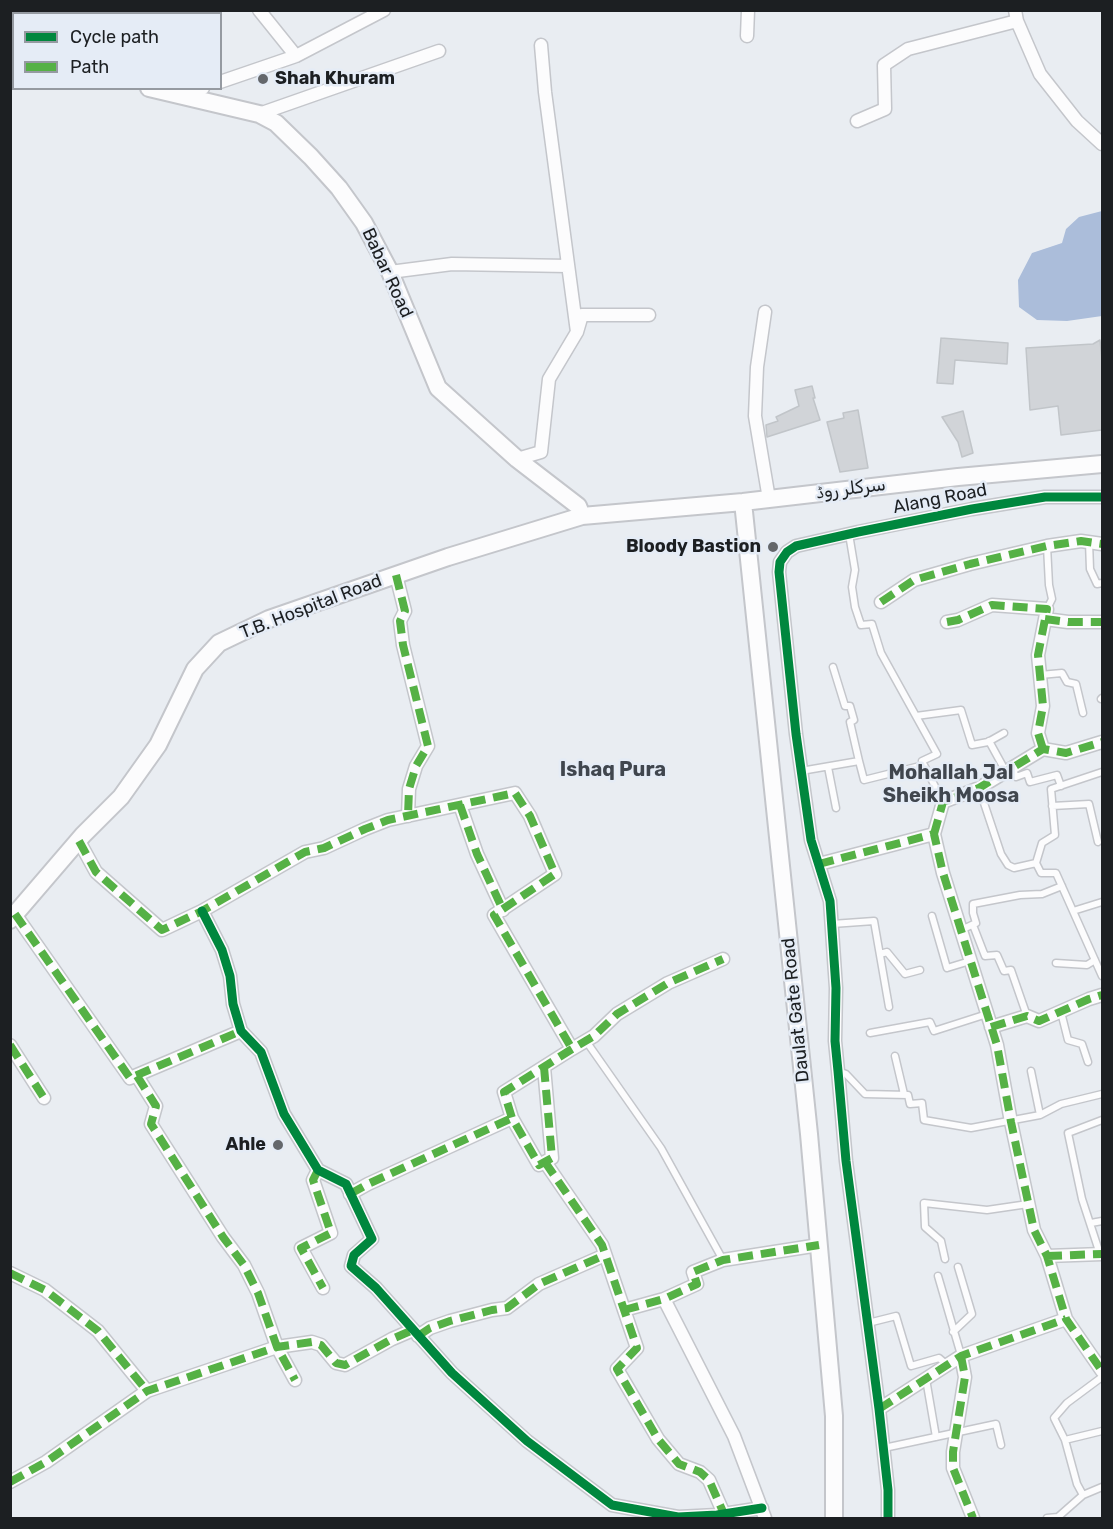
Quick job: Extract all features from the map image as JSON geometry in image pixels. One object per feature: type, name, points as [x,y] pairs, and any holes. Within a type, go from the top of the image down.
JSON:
[{"type":"main road","name":"Babar Road","points":[[164,90],[180,92],[259,114],[276,123],[311,157],[339,188],[364,224],[390,272],[438,388],[517,459],[578,506],[582,516]]},
{"type":"main road","name":"سرکلر روڈ","points":[[743,502],[958,477],[1102,464]]},
{"type":"main road","name":"T.B. Hospital Road","points":[[13,917],[121,796],[158,745],[195,669],[219,643],[269,619],[396,575],[582,516],[743,502]]},
{"type":"main road","name":"Daulat Gate Road","points":[[743,502],[819,1245],[834,1416],[834,1518]]},
{"type":"street","points":[[259,10],[296,56]]},
{"type":"street","points":[[222,81],[296,56],[384,10]]},
{"type":"street","points":[[747,36],[748,10]]},
{"type":"street","points":[[857,121],[885,109],[884,65],[908,49],[1016,16],[1040,74],[1077,121],[1102,144]]},
{"type":"street","points":[[541,45],[545,92],[577,332]]},
{"type":"street","points":[[259,114],[439,51]]},
{"type":"street","points":[[390,272],[452,264],[568,266]]},
{"type":"street","points":[[765,312],[757,367],[755,416],[769,499]]},
{"type":"street","points":[[517,459],[541,452],[549,379],[577,332],[582,315],[649,315]]},
{"type":"street","name":"Alang Road","points":[[801,771],[779,572],[780,562],[787,552],[796,546],[810,542],[972,509],[1045,497],[1102,497]]},
{"type":"street","points":[[881,602],[914,580],[1047,546],[1082,542],[1102,544]]},
{"type":"street","points":[[396,575],[405,611],[400,621],[403,645],[429,746],[416,766],[409,789],[408,816]]},
{"type":"street","points":[[947,622],[958,620],[993,604],[1046,614],[1068,622],[1102,622]]},
{"type":"street","points":[[1043,749],[1038,733],[1043,706],[1038,655],[1046,614]]},
{"type":"street","points":[[1102,741],[1066,753],[1043,749],[979,788],[943,802],[934,834],[943,873],[967,928],[970,961],[997,1045],[1034,1230],[1047,1256],[1066,1319],[1102,1371]]},
{"type":"street","points":[[801,771],[811,840],[830,901],[836,988],[835,1041],[846,1161],[884,1448],[888,1518]]},
{"type":"street","points":[[79,841],[96,872],[162,930],[202,911],[305,852],[324,848],[388,820],[515,793],[530,816],[555,874],[494,915],[572,1049]]},
{"type":"street","points":[[460,805],[477,854],[503,910]]},
{"type":"street","points":[[819,864],[934,834]]},
{"type":"street","points":[[202,911],[225,959],[230,976],[233,1004],[241,1031],[261,1052],[284,1114],[318,1170],[346,1184],[372,1239],[354,1255],[351,1266],[376,1288],[452,1373],[527,1441],[612,1505],[678,1517],[763,1513],[734,1436],[664,1299]]},
{"type":"street","points":[[13,917],[130,1078],[241,1031]]},
{"type":"street","points":[[544,1067],[552,1158],[539,1165],[512,1118],[504,1092],[572,1049],[594,1036],[617,1014],[668,983],[723,959]]},
{"type":"street","points":[[991,1027],[1027,1016],[1039,1021],[1102,995]]},
{"type":"street","points":[[10,1045],[44,1098]]},
{"type":"street","points":[[137,1076],[156,1106],[151,1124],[223,1237],[244,1265],[258,1293],[277,1347],[294,1380]]},
{"type":"street","points":[[351,1194],[512,1118]]},
{"type":"street","points":[[545,1162],[602,1245],[637,1348],[617,1370],[658,1439],[679,1464],[700,1472],[709,1480],[724,1514]]},
{"type":"street","points":[[318,1170],[313,1180],[331,1233],[301,1248],[323,1288]]},
{"type":"street","points":[[624,1310],[664,1299],[697,1284],[693,1272],[723,1260],[819,1245]]},
{"type":"street","points":[[1047,1256],[1101,1254]]},
{"type":"street","points":[[10,1482],[46,1462],[147,1391],[277,1347],[312,1342],[321,1345],[336,1363],[345,1365],[392,1339],[450,1321],[507,1308],[539,1284],[605,1255]]},
{"type":"street","points":[[10,1273],[45,1290],[98,1332],[147,1391]]},
{"type":"street","points":[[879,1409],[961,1356],[1066,1319]]},
{"type":"street","points":[[961,1356],[965,1377],[953,1468],[972,1518]]},
{"type":"lane","points":[[849,534],[855,570],[852,587],[861,625],[872,624],[881,653],[937,754],[922,761],[943,802]]},
{"type":"lane","points":[[1089,542],[1090,569],[1097,584],[1102,583]]},
{"type":"lane","points":[[1046,614],[1052,599],[1047,546]]},
{"type":"lane","points":[[833,667],[845,706],[850,706],[854,720],[850,722],[864,780],[924,765]]},
{"type":"lane","points":[[1040,675],[1062,673],[1067,682],[1076,684],[1083,713]]},
{"type":"lane","points":[[916,716],[960,710],[972,745],[989,741],[1004,733]]},
{"type":"lane","points":[[989,741],[1016,777],[1027,773],[1030,782],[1057,775],[1061,786]]},
{"type":"lane","points":[[801,771],[859,761]]},
{"type":"lane","points":[[828,767],[836,808]]},
{"type":"lane","points":[[1102,771],[1051,789],[1055,835],[1042,843],[1036,863],[1041,873],[1056,873],[1102,976]]},
{"type":"lane","points":[[979,788],[1001,854],[1008,865],[1014,868],[1036,863]]},
{"type":"lane","points":[[1052,806],[1089,804],[1098,842]]},
{"type":"lane","points":[[1027,1016],[1011,970],[1004,971],[998,955],[985,956],[967,928],[976,923],[973,913],[974,904],[1020,895],[1042,894],[1062,886]]},
{"type":"lane","points":[[1073,912],[1102,902]]},
{"type":"lane","points":[[932,916],[946,968],[970,961]]},
{"type":"lane","points":[[832,924],[874,921],[889,1007]]},
{"type":"lane","points":[[880,954],[887,952],[904,974],[920,970]]},
{"type":"lane","points":[[1056,963],[1088,965],[1095,960]]},
{"type":"lane","points":[[1061,1011],[1068,1040],[1082,1044],[1088,1062]]},
{"type":"lane","points":[[870,1033],[930,1022],[934,1031],[987,1014]]},
{"type":"lane","points":[[586,1041],[662,1148],[723,1260]]},
{"type":"lane","points":[[895,1056],[904,1094]]},
{"type":"lane","points":[[838,1071],[846,1074],[865,1094],[908,1095],[910,1104],[922,1103],[924,1120],[971,1128],[1040,1115],[1061,1104],[1102,1094]]},
{"type":"lane","points":[[1031,1071],[1040,1115]]},
{"type":"lane","points":[[1101,1254],[1082,1199],[1068,1133],[1102,1120]]},
{"type":"lane","points":[[945,1259],[942,1241],[925,1227],[924,1203],[951,1208],[987,1210],[1029,1204]]},
{"type":"lane","points":[[1091,1223],[1102,1221]]},
{"type":"lane","points":[[953,1332],[972,1314],[958,1267]]},
{"type":"lane","points":[[938,1276],[961,1356]]},
{"type":"lane","points":[[867,1324],[896,1316],[911,1366],[939,1358],[947,1365]]},
{"type":"lane","points":[[1083,1495],[1077,1484],[1065,1440],[1054,1418],[1067,1403],[1102,1377]]},
{"type":"lane","points":[[926,1379],[936,1437]]},
{"type":"lane","points":[[884,1448],[996,1424],[1001,1444]]},
{"type":"lane","points":[[1065,1440],[1102,1431]]},
{"type":"lane","points":[[1047,1518],[1058,1516],[1083,1495],[1102,1487]]},
{"type":"water","points":[[1102,211],[1102,316],[1067,321],[1037,320],[1019,307],[1018,280],[1032,253],[1062,243],[1066,229],[1079,217]]},
{"type":"building","points":[[941,338],[1008,343],[1007,364],[955,360],[953,384],[937,383]]},
{"type":"building","points":[[1100,340],[1102,430],[1061,435],[1058,406],[1030,410],[1026,348],[1093,344]]},
{"type":"building","points":[[812,386],[820,420],[767,437],[766,425],[778,421],[776,417],[799,406],[795,390]]},
{"type":"building","points":[[858,410],[868,468],[840,472],[827,422],[844,418],[843,413]]},
{"type":"building","points":[[963,411],[973,453],[962,457],[958,442],[942,417]]},
{"type":"marked path","points":[[881,602],[914,580],[970,564],[1047,546],[1081,541],[1102,544]]},
{"type":"marked path","points":[[396,575],[405,611],[400,621],[403,645],[428,746],[416,766],[409,789],[408,816]]},
{"type":"marked path","points":[[947,622],[958,620],[992,605],[1047,609],[1038,655],[1043,706],[1038,733],[1043,749]]},
{"type":"marked path","points":[[1045,619],[1102,622]]},
{"type":"marked path","points":[[934,834],[943,802],[979,788],[1043,749],[1066,753],[1102,742]]},
{"type":"marked path","points":[[79,841],[96,872],[162,930],[202,911],[305,852],[324,848],[388,820],[515,793],[530,816],[555,874],[494,915],[572,1049]]},
{"type":"marked path","points":[[460,805],[477,854],[503,910]]},
{"type":"marked path","points":[[819,864],[934,834],[943,873],[997,1045],[1034,1230],[1047,1256],[1066,1319],[1102,1371]]},
{"type":"marked path","points":[[15,914],[130,1078],[241,1031]]},
{"type":"marked path","points":[[544,1067],[552,1158],[539,1165],[512,1118],[504,1092],[572,1049],[594,1036],[617,1014],[668,983],[723,959]]},
{"type":"marked path","points":[[991,1027],[1027,1016],[1039,1021],[1102,995]]},
{"type":"marked path","points":[[10,1045],[44,1098]]},
{"type":"marked path","points":[[137,1076],[156,1106],[151,1124],[223,1237],[244,1265],[258,1293],[277,1347],[295,1380]]},
{"type":"marked path","points":[[350,1194],[512,1118]]},
{"type":"marked path","points":[[545,1162],[602,1245],[637,1348],[617,1369],[658,1439],[679,1464],[700,1472],[709,1480],[724,1514]]},
{"type":"marked path","points":[[318,1170],[313,1180],[331,1233],[301,1248],[323,1288]]},
{"type":"marked path","points":[[624,1310],[664,1299],[697,1284],[693,1272],[723,1260],[819,1245]]},
{"type":"marked path","points":[[1047,1256],[1102,1254]]},
{"type":"marked path","points":[[418,1336],[430,1328],[450,1321],[507,1308],[539,1284],[605,1255]]},
{"type":"marked path","points":[[10,1273],[45,1290],[98,1331],[147,1391]]},
{"type":"marked path","points":[[879,1409],[961,1356],[1066,1319]]},
{"type":"marked path","points":[[10,1482],[46,1462],[147,1391],[277,1347],[312,1342],[321,1345],[336,1363],[345,1365],[413,1330],[410,1327]]},
{"type":"marked path","points":[[961,1356],[965,1377],[953,1452],[953,1468],[973,1518]]},
{"type":"cycle path","points":[[888,1518],[888,1490],[879,1409],[846,1161],[835,1041],[836,988],[830,901],[811,840],[796,734],[779,572],[780,562],[787,552],[796,546],[858,532],[1045,497],[1102,497]]},
{"type":"cycle path","points":[[202,911],[222,950],[230,976],[233,1004],[241,1031],[261,1052],[284,1114],[318,1170],[346,1184],[372,1239],[354,1255],[351,1266],[376,1288],[452,1373],[527,1441],[612,1505],[678,1517],[717,1515],[762,1508]]},
{"type":"place","name":"Shah Khuram","points":[[263,79]]},
{"type":"place","name":"Bloody Bastion","points":[[773,547]]},
{"type":"place","name":"Ahle","points":[[278,1145]]},
{"type":"district","name":"Ishaq Pura","points":[[613,770]]},
{"type":"district","name":"Mohallah Jal Sheikh Moosa","points":[[951,784]]}]
